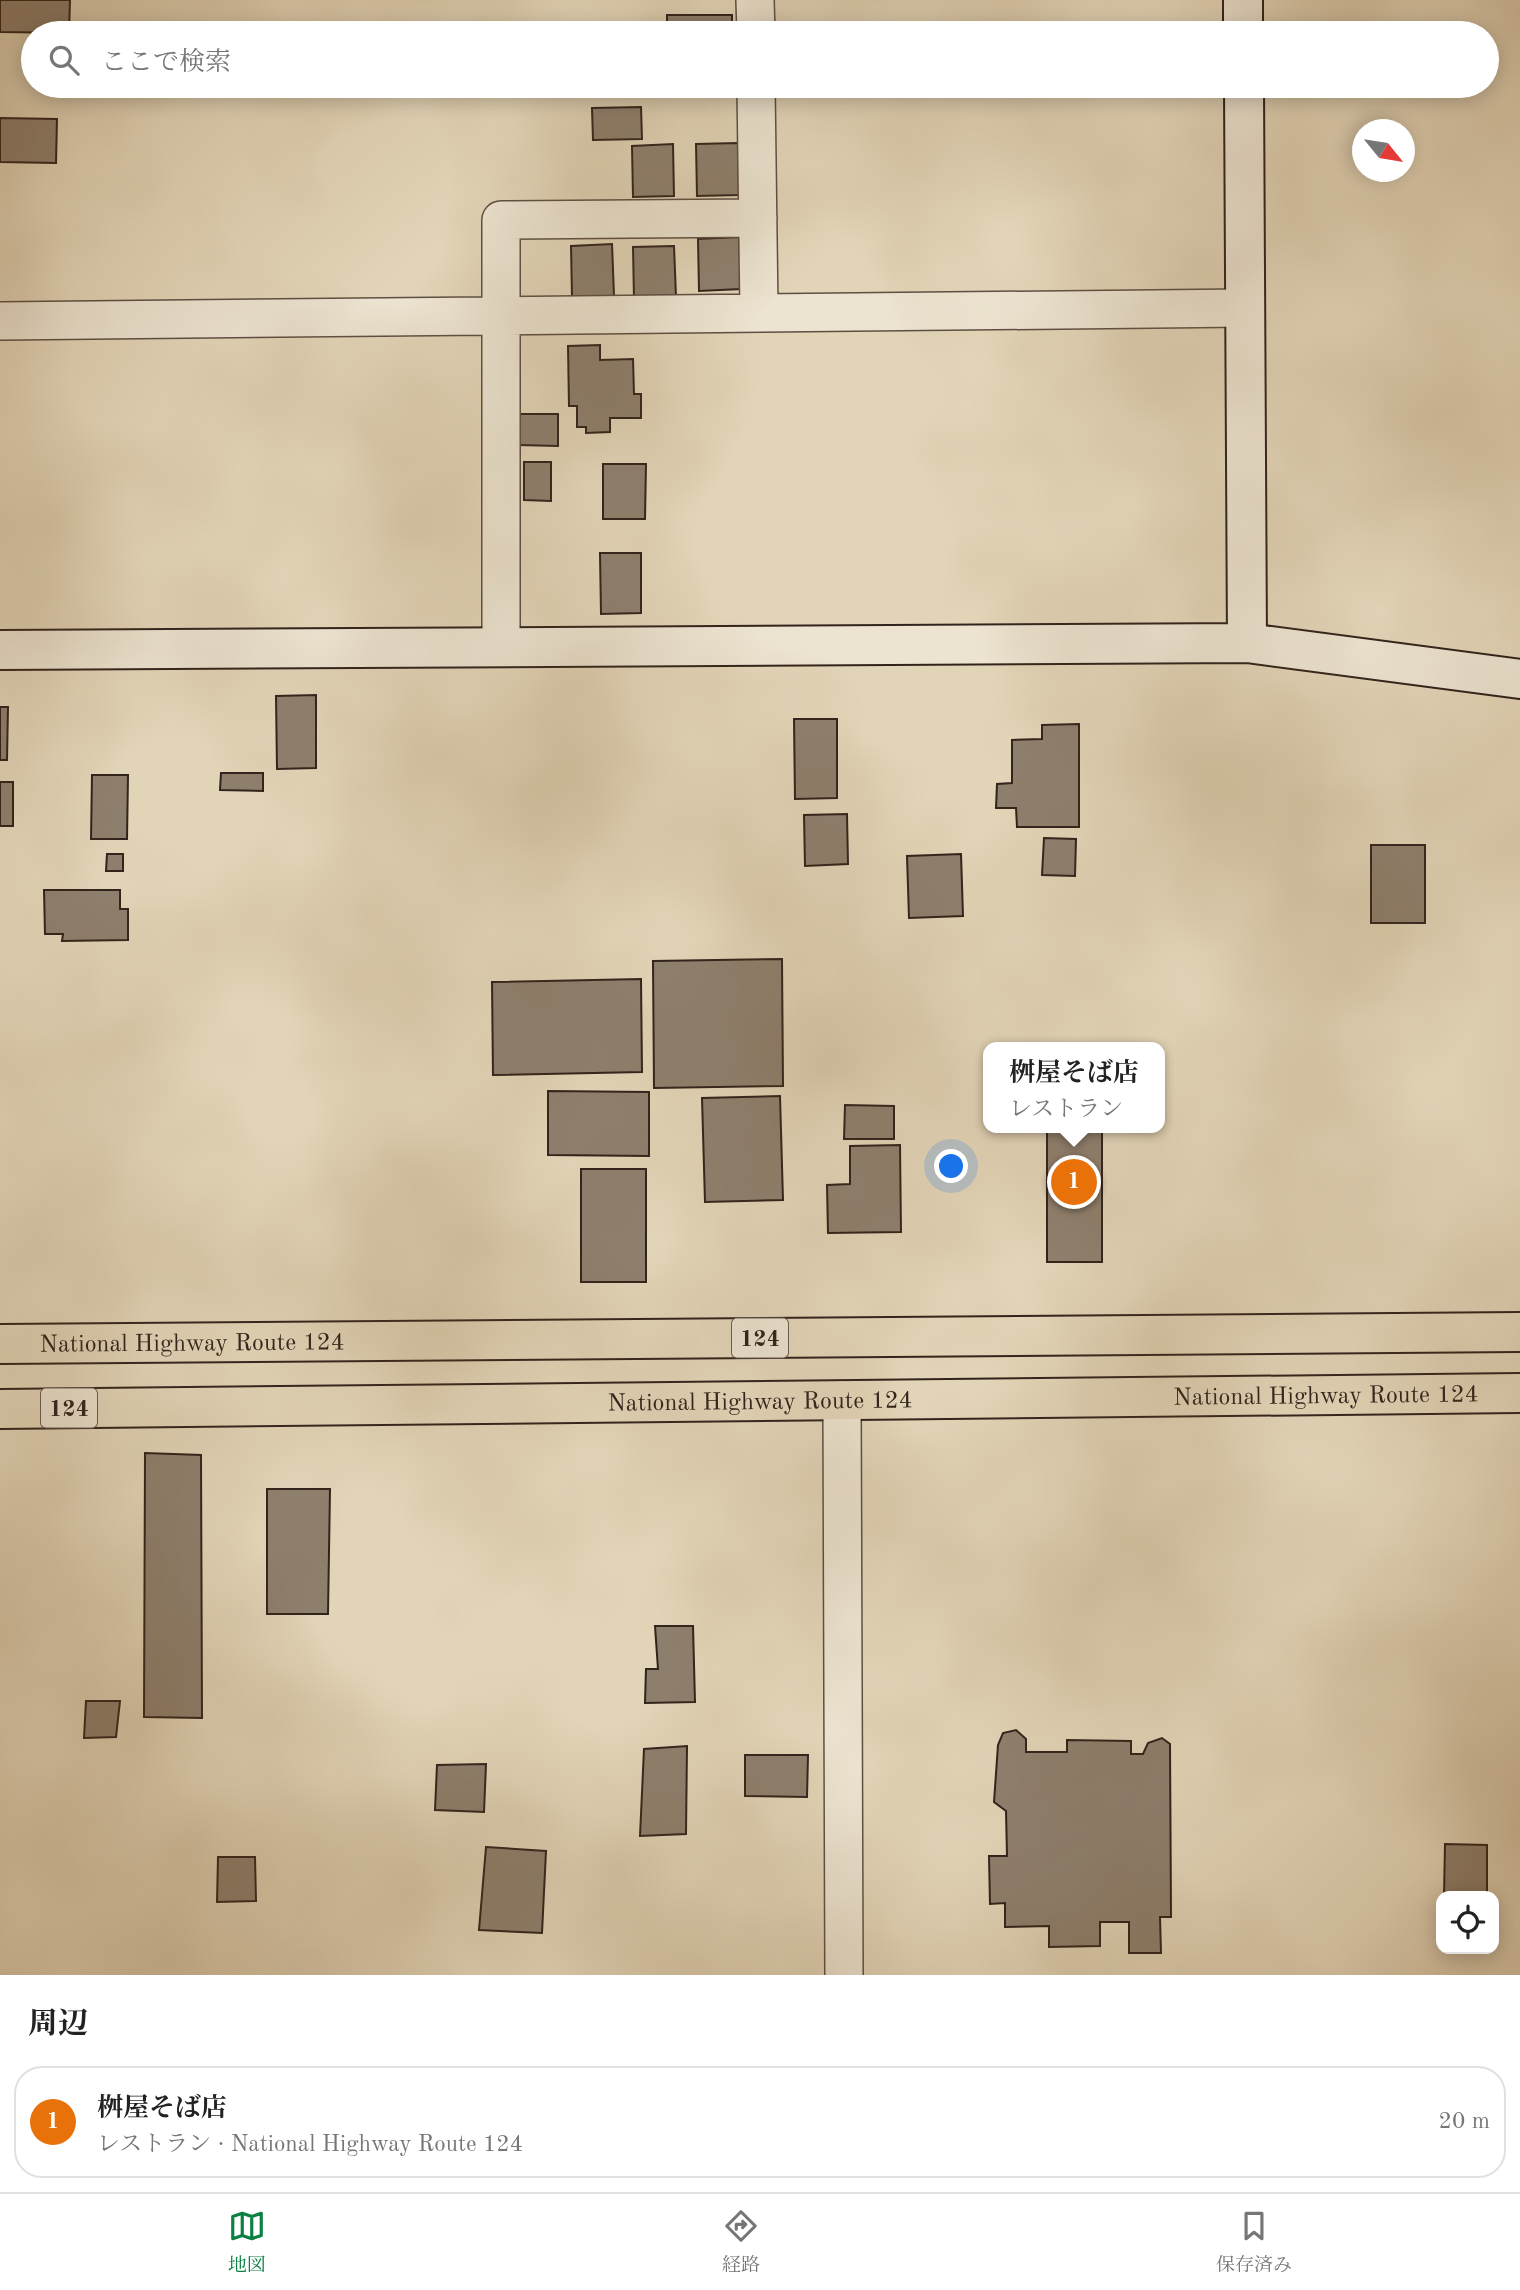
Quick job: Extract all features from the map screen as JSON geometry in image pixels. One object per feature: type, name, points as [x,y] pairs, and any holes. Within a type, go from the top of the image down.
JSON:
[{"type":"highway","name":"National Highway Route 124","points":[[0,1344],[1520,1332]]},
{"type":"highway","name":"National Highway Route 124","points":[[0,1409],[1520,1393]]},
{"type":"street","points":[[755,0],[756,21]]},
{"type":"street","points":[[1243,0],[1243,21]]},
{"type":"street","points":[[756,98],[759,312]]},
{"type":"street","points":[[1244,98],[1247,643]]},
{"type":"street","points":[[501,647],[500,220],[758,218]]},
{"type":"street","points":[[0,321],[1245,308]]},
{"type":"street","points":[[0,650],[1247,643],[1520,679]]},
{"type":"street","points":[[842,1400],[844,1975]]},
{"type":"building","points":[[0,0],[70,0],[69,21],[21,21],[21,32],[0,32]]},
{"type":"building","points":[[667,15],[732,15],[732,21],[667,21]]},
{"type":"building","points":[[641,107],[642,139],[593,140],[592,108]]},
{"type":"building","points":[[0,118],[57,119],[56,163],[0,162]]},
{"type":"building","points":[[738,143],[739,195],[697,196],[696,144]]},
{"type":"building","points":[[673,144],[674,196],[633,197],[632,146]]},
{"type":"building","points":[[739,237],[741,289],[699,291],[698,239]]},
{"type":"building","points":[[612,244],[614,296],[572,297],[571,246]]},
{"type":"building","points":[[674,246],[676,297],[634,299],[633,247]]},
{"type":"building","points":[[600,345],[600,360],[633,359],[634,394],[641,394],[641,418],[610,418],[610,432],[586,433],[586,427],[577,427],[577,406],[569,406],[568,346]]},
{"type":"building","points":[[519,414],[558,414],[558,446],[519,445]]},
{"type":"building","points":[[524,462],[551,462],[551,501],[524,500]]},
{"type":"building","points":[[603,464],[646,464],[645,519],[603,519]]},
{"type":"building","points":[[600,553],[641,553],[641,613],[601,614]]},
{"type":"building","points":[[316,695],[316,768],[277,769],[276,696]]},
{"type":"building","points":[[0,707],[8,707],[7,760],[0,760]]},
{"type":"building","points":[[794,719],[837,719],[837,798],[795,799]]},
{"type":"building","points":[[1079,724],[1079,827],[1017,827],[1016,808],[996,808],[997,784],[1012,783],[1012,740],[1042,739],[1042,725]]},
{"type":"building","points":[[221,773],[263,773],[263,791],[220,790]]},
{"type":"building","points":[[92,775],[128,775],[127,839],[91,839]]},
{"type":"building","points":[[0,782],[13,782],[13,826],[0,826]]},
{"type":"building","points":[[847,814],[848,864],[805,866],[804,815]]},
{"type":"building","points":[[1044,838],[1076,839],[1075,876],[1042,875]]},
{"type":"building","points":[[1371,845],[1425,845],[1425,923],[1371,923]]},
{"type":"building","points":[[107,854],[123,854],[123,871],[106,871]]},
{"type":"building","points":[[961,854],[963,916],[909,918],[907,856]]},
{"type":"building","points":[[44,890],[120,890],[120,909],[128,909],[128,940],[62,941],[63,934],[45,934]]},
{"type":"building","points":[[782,959],[783,1086],[654,1088],[653,961]]},
{"type":"building","points":[[641,979],[642,1072],[493,1075],[492,982]]},
{"type":"building","points":[[548,1091],[649,1092],[649,1156],[548,1155]]},
{"type":"building","points":[[780,1096],[783,1200],[705,1202],[702,1098]]},
{"type":"building","points":[[845,1105],[894,1106],[894,1139],[844,1139]]},
{"type":"building","points":[[1047,1133],[1102,1133],[1102,1262],[1047,1262]]},
{"type":"building","points":[[900,1145],[901,1232],[828,1233],[827,1185],[850,1184],[850,1146]]},
{"type":"building","points":[[581,1169],[646,1169],[646,1282],[581,1282]]},
{"type":"building","points":[[145,1453],[201,1455],[202,1718],[144,1717]]},
{"type":"building","points":[[267,1489],[330,1489],[328,1614],[267,1614]]},
{"type":"building","points":[[655,1626],[693,1626],[695,1702],[645,1703],[646,1669],[658,1669]]},
{"type":"building","points":[[86,1701],[120,1701],[116,1737],[84,1738]]},
{"type":"building","points":[[1016,1730],[1026,1739],[1026,1752],[1067,1752],[1067,1740],[1131,1741],[1131,1754],[1143,1754],[1148,1743],[1162,1738],[1170,1744],[1171,1917],[1160,1917],[1161,1953],[1129,1953],[1129,1922],[1100,1922],[1100,1946],[1049,1947],[1049,1926],[1005,1927],[1005,1903],[990,1904],[989,1856],[1007,1856],[1006,1811],[994,1802],[998,1745],[1003,1733]]},
{"type":"building","points":[[687,1746],[686,1834],[640,1836],[644,1749]]},
{"type":"building","points":[[745,1755],[808,1755],[807,1797],[745,1796]]},
{"type":"building","points":[[486,1764],[484,1812],[435,1810],[437,1765]]},
{"type":"building","points":[[1445,1844],[1487,1845],[1487,1891],[1444,1891]]},
{"type":"building","points":[[486,1847],[546,1851],[542,1933],[479,1930]]},
{"type":"building","points":[[218,1857],[255,1857],[256,1901],[217,1902]]},
{"type":"place","name":"桝屋そば店","points":[[1074,1182]]}]
